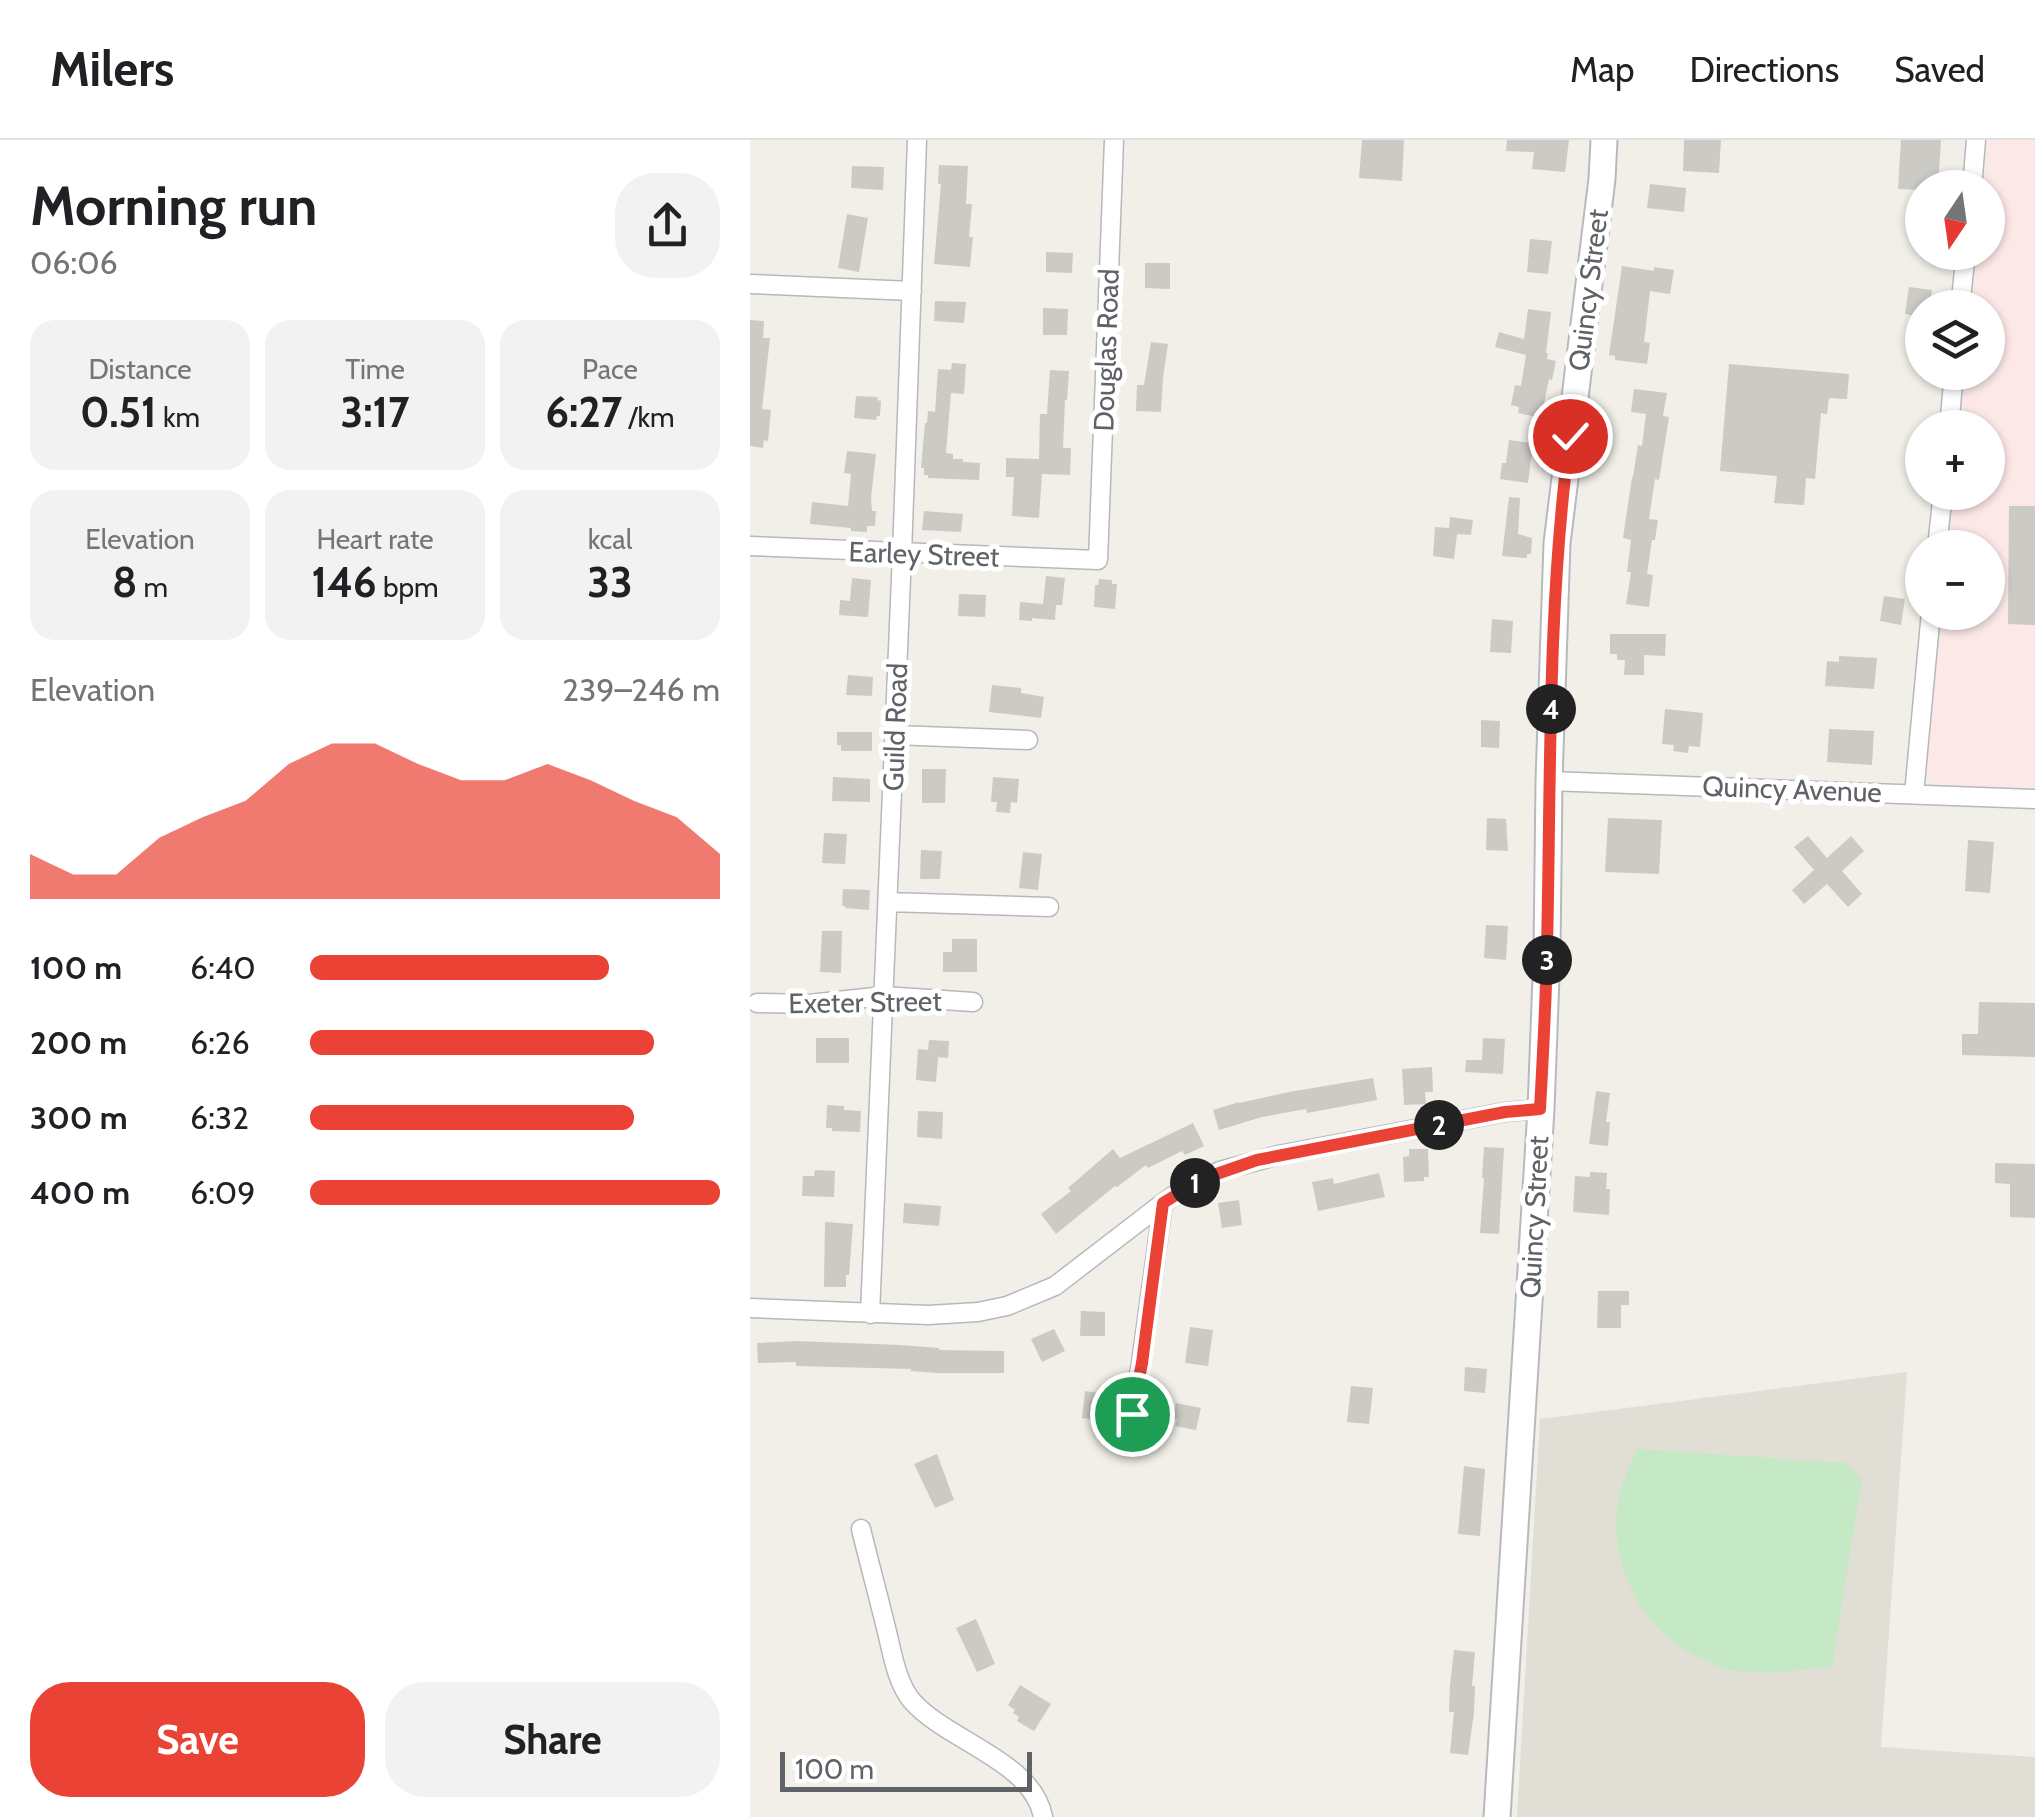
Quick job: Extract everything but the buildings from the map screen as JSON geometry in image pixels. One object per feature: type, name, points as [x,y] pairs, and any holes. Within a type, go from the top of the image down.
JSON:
[{"type":"main road","name":"Quincy Street","points":[[1497,1817],[1540,1109],[1557,544],[1604,140]]},
{"type":"street","name":"Guild Road","points":[[870,1314],[916,140]]},
{"type":"street","name":"Douglas Road","points":[[1098,560],[1114,140]]},
{"type":"street","points":[[1974,170],[1976,140]]},
{"type":"street","points":[[750,284],[912,291]]},
{"type":"street","name":"Earley Street","points":[[750,546],[1098,560]]},
{"type":"street","points":[[1914,794],[1929,630]]},
{"type":"street","points":[[894,735],[1028,740]]},
{"type":"street","name":"Quincy Avenue","points":[[1549,781],[2035,799]]},
{"type":"street","points":[[888,902],[1049,907]]},
{"type":"street","name":"Exeter Street","points":[[756,1004],[809,1004],[884,996],[973,1002]]},
{"type":"street","points":[[750,1308],[953,1315],[1006,1306],[1032,1298],[1066,1279],[1163,1203],[1202,1179],[1239,1165],[1505,1112],[1540,1109]]},
{"type":"street","points":[[1132,1414],[1163,1203]]},
{"type":"street","points":[[861,1529],[897,1671],[909,1698],[934,1720],[1019,1774],[1042,1809],[1043,1817]]},
{"type":"shaded area","points":[[1989,140],[2035,140],[2035,790],[1939,786],[1926,773],[1940,630],[2005,630],[2005,530],[1951,530],[1952,510],[2005,510],[2005,410],[1962,410],[1964,390],[2005,390],[2005,290],[1974,290],[1976,270],[2005,270],[2005,170],[1986,170]]},
{"type":"shaded area","points":[[1907,1372],[1881,1747],[2035,1757],[2035,1817],[1517,1817],[1540,1419]]},
{"type":"green space","points":[[1638,1449],[1847,1463],[1862,1479],[1832,1666],[1769,1673],[1727,1669],[1680,1647],[1661,1631],[1632,1590],[1617,1543],[1620,1492]]},
{"type":"route","points":[[1132,1414],[1163,1203],[1202,1179],[1257,1160],[1505,1112],[1540,1109],[1557,544],[1570,436]]}]
